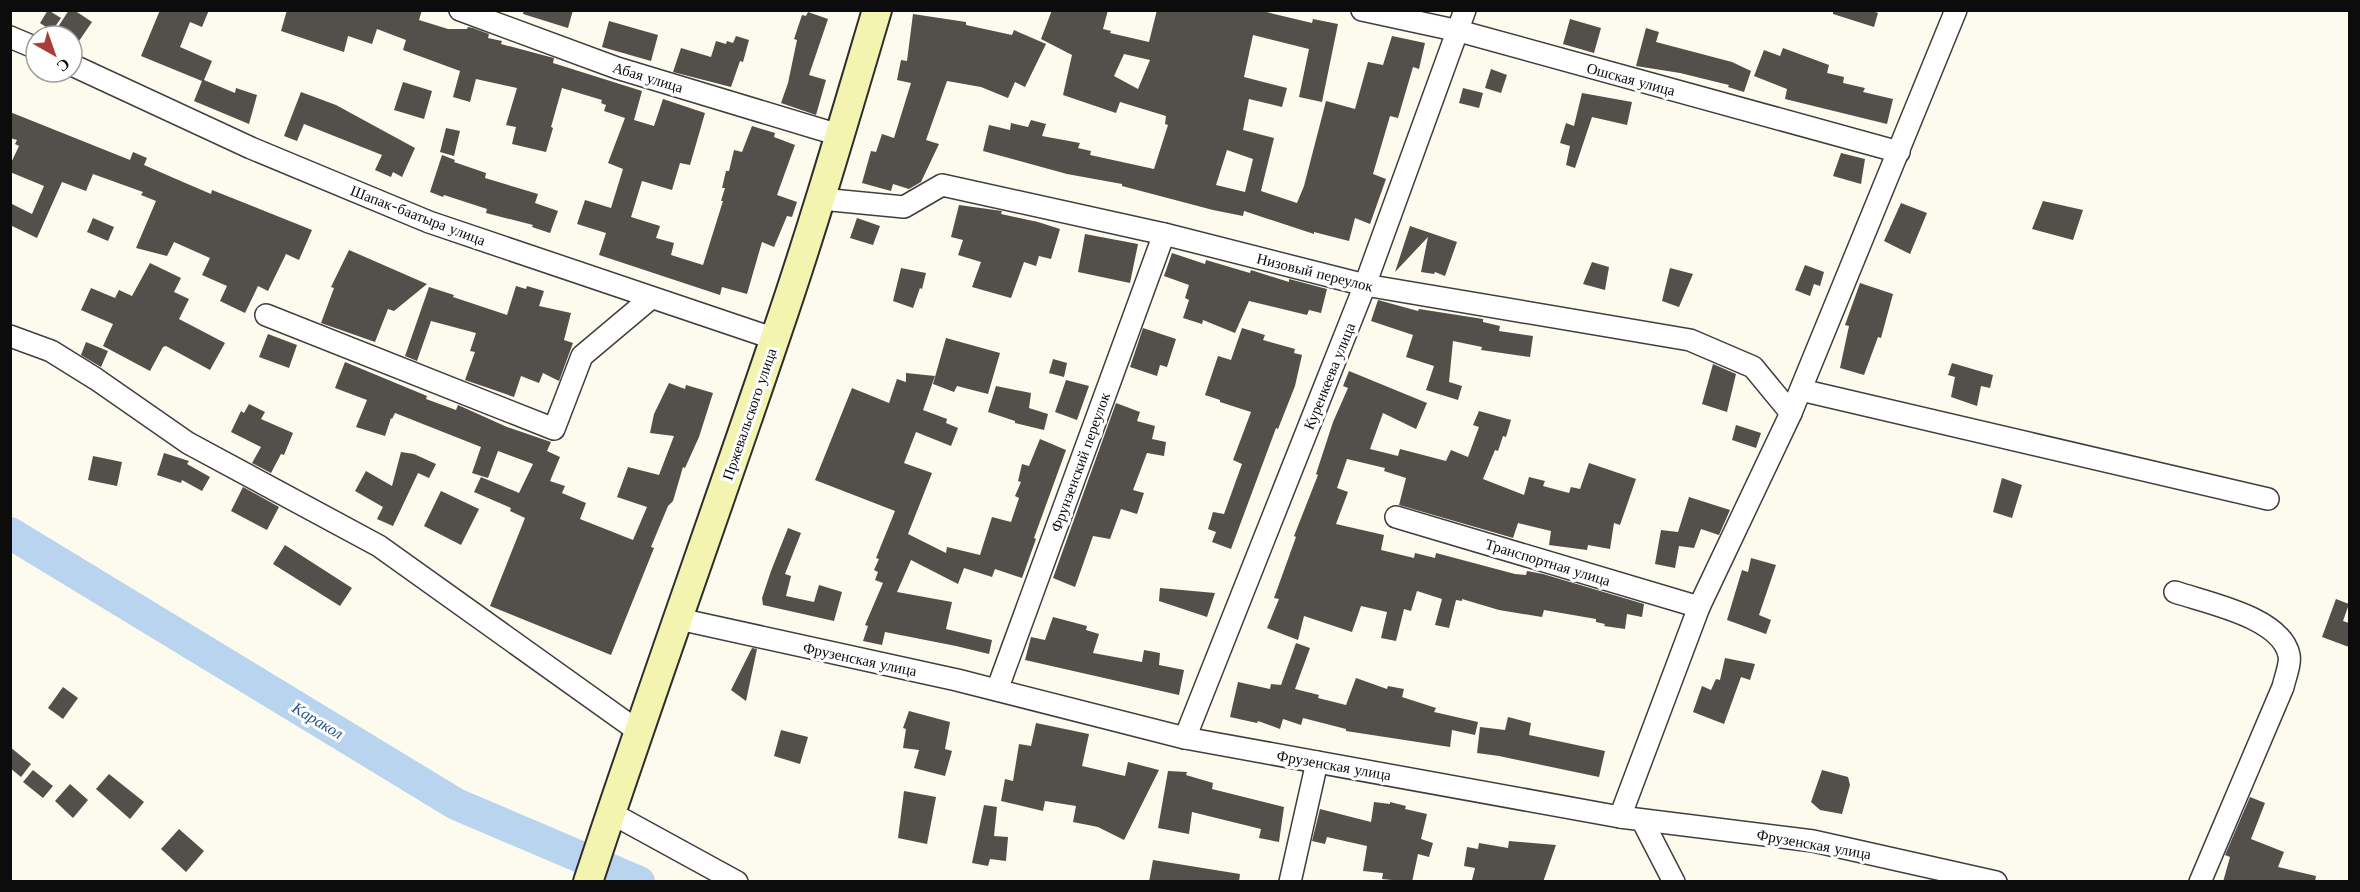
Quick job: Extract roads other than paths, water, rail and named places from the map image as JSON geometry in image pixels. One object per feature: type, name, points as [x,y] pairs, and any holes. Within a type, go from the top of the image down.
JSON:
[{"type":"main road","name":"Пржевальского улица","points":[[588,882],[638,731],[775,339],[821,199],[877,10]]},
{"type":"street","name":"Абая улица","points":[[460,10],[617,68],[839,135]]},
{"type":"street","name":"Ошская улица","points":[[1362,10],[1459,31],[1899,152]]},
{"type":"street","name":"Куренкеева улица","points":[[1185,738],[1365,285],[1465,10]]},
{"type":"street","points":[[1620,817],[1699,607],[1801,390],[1956,10]]},
{"type":"street","points":[[10,37],[24,43]]},
{"type":"street","name":"Шапак-баатыра улица","points":[[84,71],[251,148],[429,222],[775,339]]},
{"type":"street","name":"Низовый переулок","points":[[821,199],[904,207],[942,185],[1164,234],[1365,285],[1690,340],[1753,367],[1791,413]]},
{"type":"street","name":"Фрунзенский переулок","points":[[997,690],[1164,234]]},
{"type":"street","points":[[266,315],[554,429],[582,356],[651,298]]},
{"type":"street","points":[[10,336],[51,351],[96,379],[188,443],[379,546],[638,731]]},
{"type":"street","points":[[1801,390],[2268,499]]},
{"type":"street","name":"Транспортная улица","points":[[1396,517],[1699,607]]},
{"type":"street","points":[[2175,592],[2254,619],[2278,635],[2290,656],[2283,687],[2200,882]]},
{"type":"street","name":"Фрузенская улица","points":[[679,619],[997,690],[1185,738],[1620,817],[1813,841],[1996,882]]},
{"type":"street","points":[[1290,882],[1317,762]]},
{"type":"street","points":[[611,813],[737,882]]},
{"type":"street","points":[[1642,820],[1674,882]]},
{"type":"waterway","name":"Каракол","points":[[10,533],[456,804],[639,882]]}]
